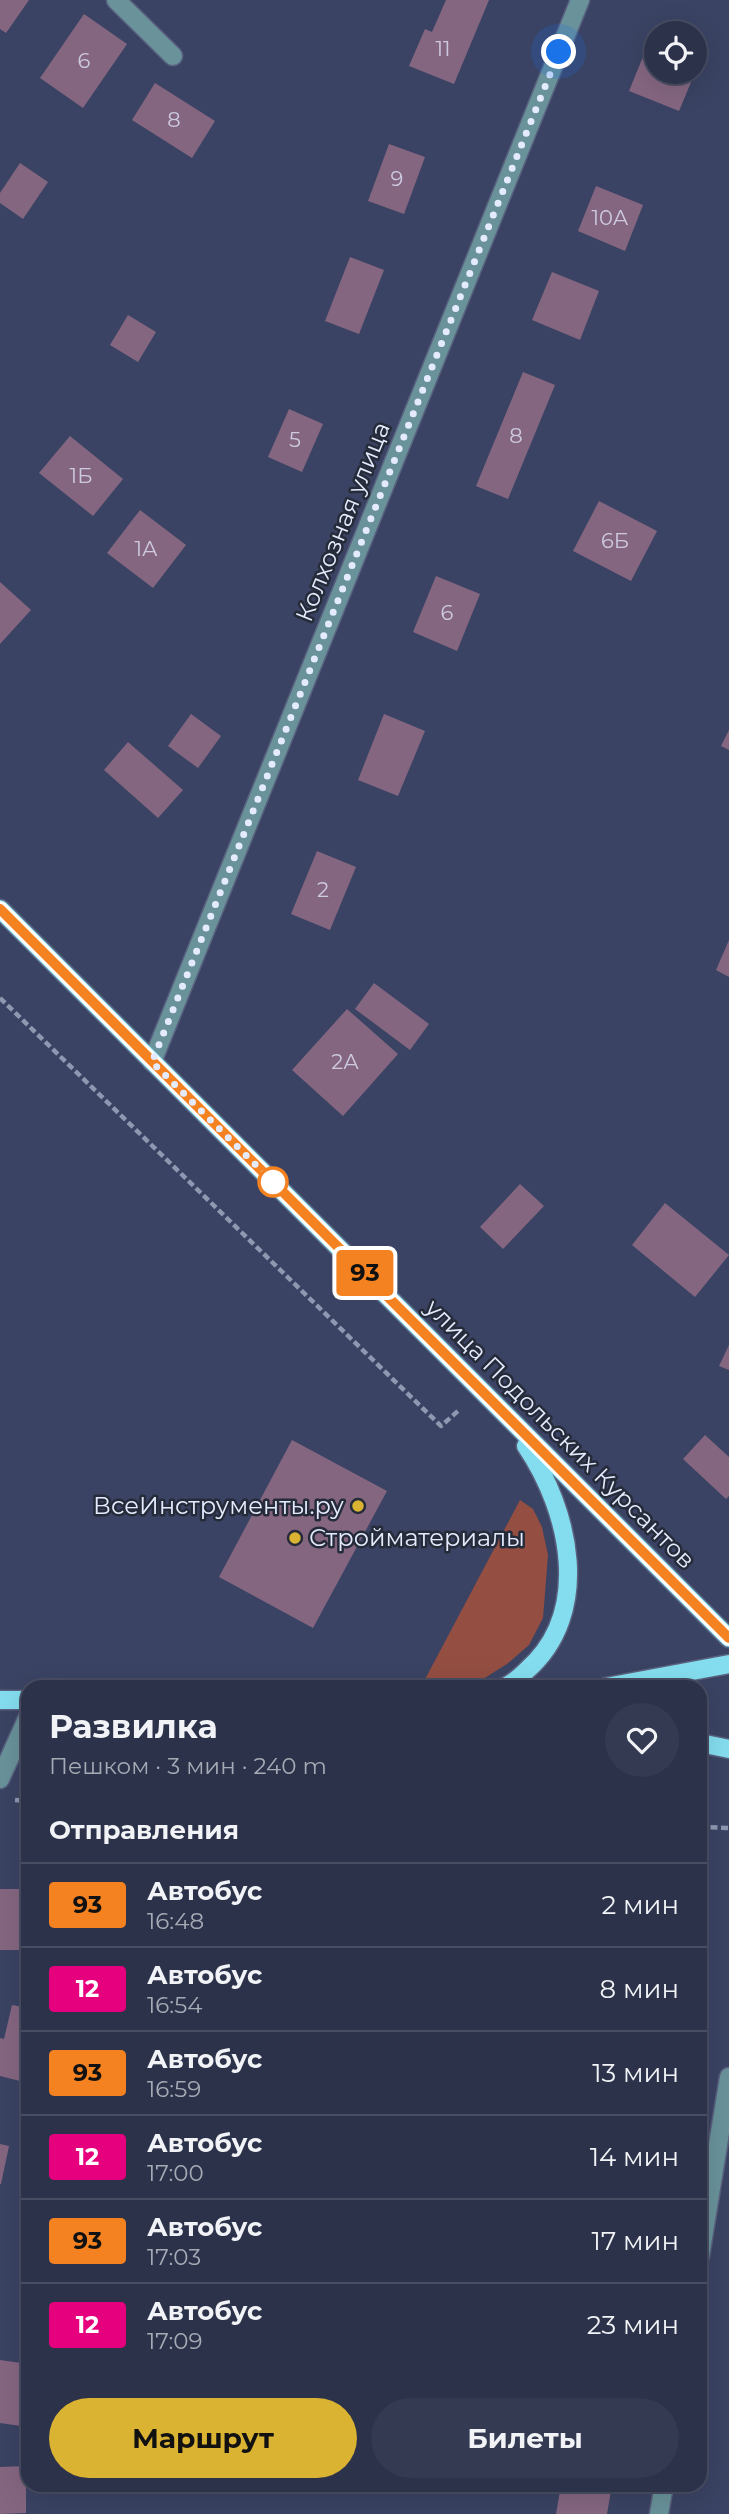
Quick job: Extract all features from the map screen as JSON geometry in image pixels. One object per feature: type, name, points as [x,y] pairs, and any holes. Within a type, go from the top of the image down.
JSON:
[{"type":"main road","name":"улица Подольских Курсантов","points":[[0,909],[729,1638]]},
{"type":"main road","points":[[506,1417],[533,1456],[549,1486],[558,1512],[568,1564],[568,1590],[562,1618],[549,1646],[535,1663],[514,1680]]},
{"type":"main road","points":[[643,1680],[729,1664]]},
{"type":"main road","points":[[0,1699],[21,1700]]},
{"type":"main road","points":[[707,1744],[729,1749]]},
{"type":"street","points":[[116,0],[173,56]]},
{"type":"street","name":"Колхозная улица","points":[[152,1062],[580,0]]},
{"type":"street","points":[[0,1779],[21,1732]]},
{"type":"street","points":[[707,2224],[723,2151],[729,2077]]},
{"type":"street","points":[[659,2514],[663,2492]]},
{"type":"path","points":[[0,998],[441,1426],[457,1411]]},
{"type":"path","points":[[707,1827],[729,1828]]},
{"type":"shaded area","points":[[520,1500],[533,1509],[542,1527],[548,1555],[543,1618],[529,1645],[507,1664],[482,1680],[425,1680]]},
{"type":"building","points":[[0,0],[29,0],[6,33],[0,29]]},
{"type":"building","points":[[446,0],[489,0],[454,84],[409,66],[425,29],[432,32]]},
{"type":"building","points":[[84,14],[127,44],[83,108],[40,78]]},
{"type":"building","points":[[644,54],[644,84],[690,84],[679,111],[629,91]]},
{"type":"building","points":[[155,83],[215,121],[192,158],[132,120]]},
{"type":"building","points":[[389,144],[425,157],[404,214],[368,201]]},
{"type":"building","points":[[20,163],[48,182],[23,219],[0,203],[0,193]]},
{"type":"building","points":[[596,186],[643,205],[625,251],[578,231]]},
{"type":"building","points":[[350,257],[384,270],[359,334],[325,321]]},
{"type":"building","points":[[552,272],[599,291],[580,340],[532,320]]},
{"type":"building","points":[[128,315],[156,332],[138,362],[110,345]]},
{"type":"building","points":[[523,372],[555,385],[508,499],[476,486]]},
{"type":"building","points":[[289,409],[323,424],[302,472],[268,457]]},
{"type":"building","points":[[70,436],[123,479],[93,516],[39,473]]},
{"type":"building","points":[[599,501],[657,531],[631,581],[573,551]]},
{"type":"building","points":[[140,510],[186,545],[153,588],[107,553]]},
{"type":"building","points":[[436,576],[480,594],[457,651],[413,632]]},
{"type":"building","points":[[0,582],[31,610],[0,644]]},
{"type":"building","points":[[191,714],[221,736],[198,768],[168,746]]},
{"type":"building","points":[[384,714],[425,731],[398,796],[358,780]]},
{"type":"building","points":[[729,730],[729,750],[721,746]]},
{"type":"building","points":[[128,742],[183,790],[158,818],[104,770]]},
{"type":"building","points":[[317,851],[356,867],[330,930],[291,914]]},
{"type":"building","points":[[729,940],[729,977],[716,970]]},
{"type":"building","points":[[374,983],[429,1024],[410,1050],[355,1009]]},
{"type":"building","points":[[347,1009],[398,1054],[343,1116],[292,1070]]},
{"type":"building","points":[[520,1184],[544,1206],[503,1249],[480,1227]]},
{"type":"building","points":[[665,1203],[729,1255],[695,1297],[632,1245]]},
{"type":"building","points":[[729,1345],[729,1370],[719,1366]]},
{"type":"building","points":[[705,1435],[729,1457],[729,1496],[726,1499],[683,1459]]},
{"type":"building","points":[[292,1440],[387,1491],[313,1628],[219,1577]]},
{"type":"building","points":[[0,1889],[21,1889],[21,1950],[0,1950]]},
{"type":"building","points":[[12,2005],[21,2007],[21,2081],[0,2076],[0,2038],[4,2039]]},
{"type":"building","points":[[0,2144],[9,2146],[1,2184],[0,2184]]},
{"type":"building","points":[[0,2360],[21,2363],[21,2426],[0,2423]]},
{"type":"building","points":[[21,2466],[21,2492],[26,2492],[26,2513],[0,2514],[0,2467]]},
{"type":"building","points":[[560,2492],[611,2492],[607,2514],[556,2514]]},
{"type":"bus line","name":"93","points":[[0,909],[729,1638]]},
{"type":"place","name":"ВсеИнструменты.ру","points":[[358,1506]]},
{"type":"place","name":"Стройматериалы","points":[[295,1538]]},
{"type":"route","points":[[273,1182],[152,1062],[559,52]]}]
